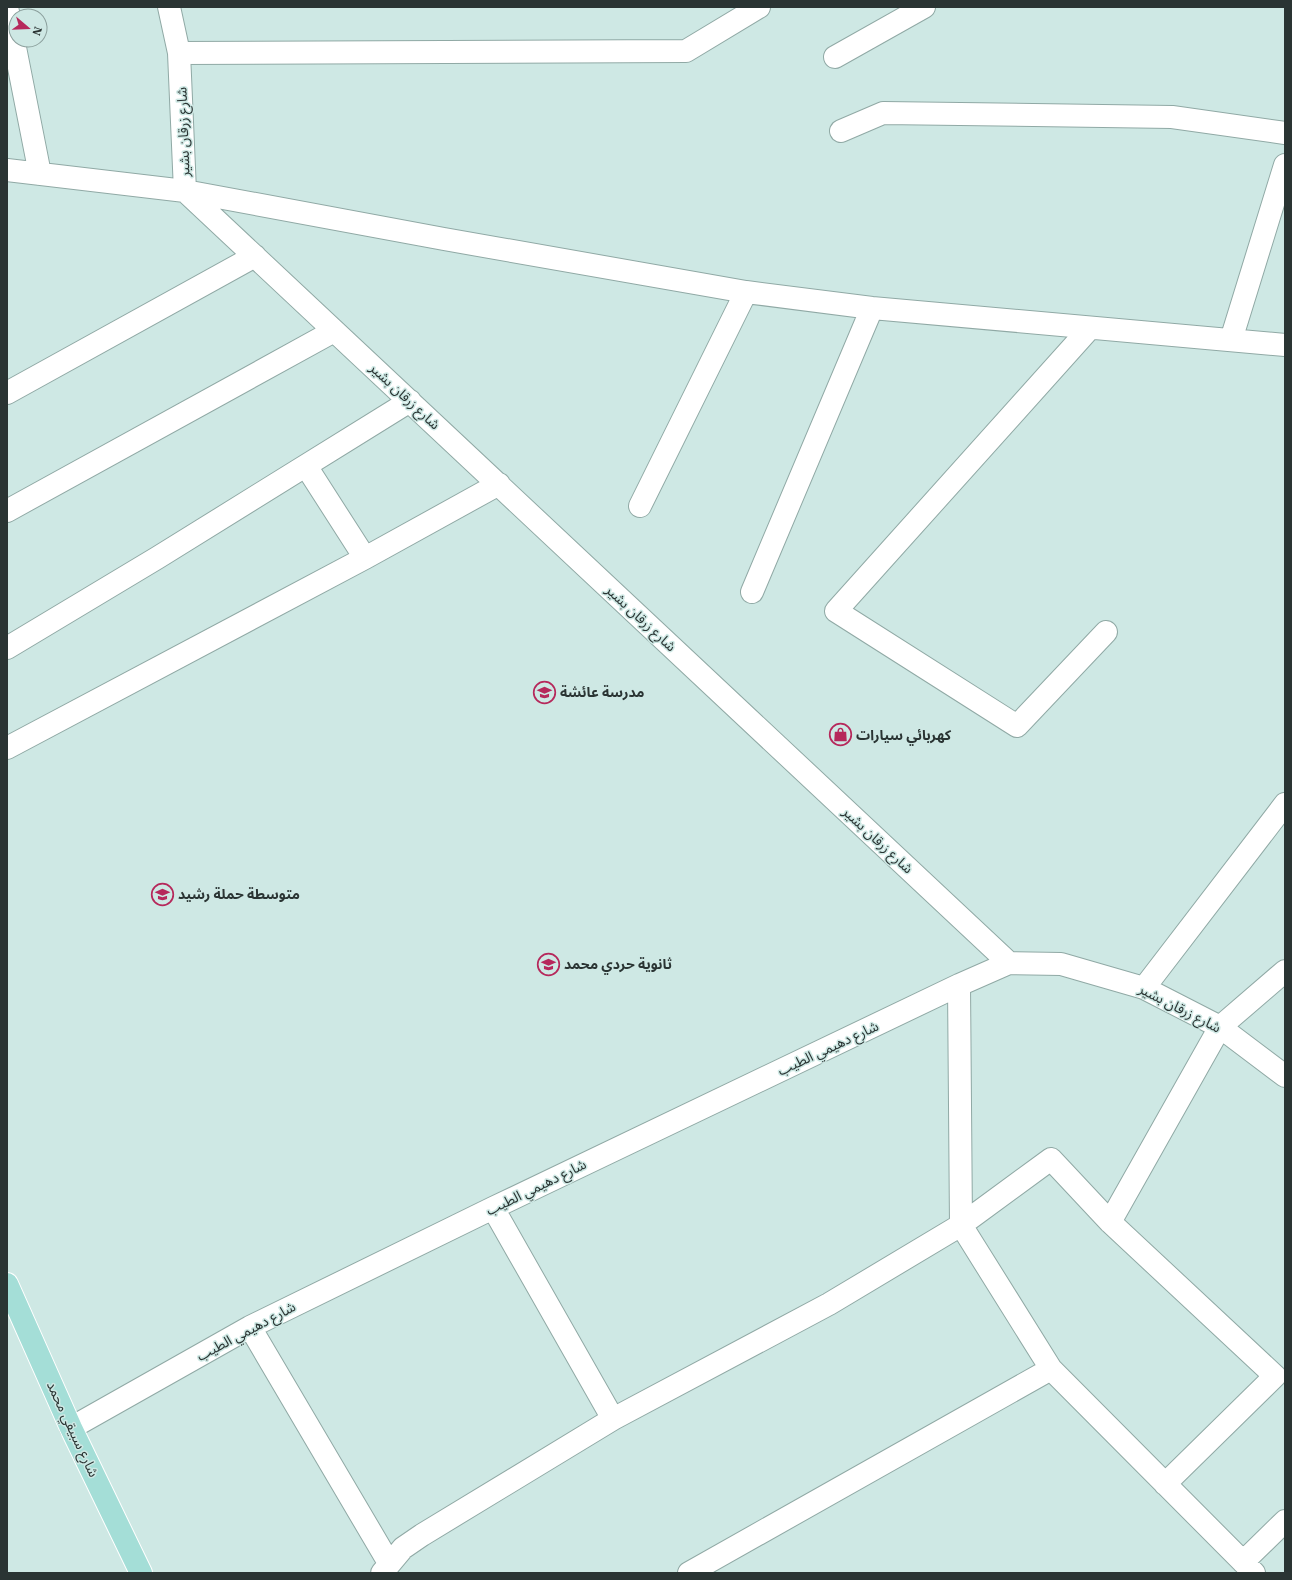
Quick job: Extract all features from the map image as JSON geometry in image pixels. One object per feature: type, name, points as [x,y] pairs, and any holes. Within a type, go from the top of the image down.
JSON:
[{"type":"main road","name":"شارع سبيقي محمد","points":[[7,1284],[71,1428],[141,1573]]},
{"type":"street","points":[[7,7],[40,174]]},
{"type":"street","name":"شارع زرقان بشير","points":[[169,7],[179,53],[185,191],[1009,963],[1061,964],[1144,988],[1220,1027],[1285,1076]]},
{"type":"street","points":[[179,53],[686,51],[759,7]]},
{"type":"street","points":[[835,57],[924,7]]},
{"type":"street","points":[[841,131],[883,114],[1172,117],[1285,133]]},
{"type":"street","points":[[1231,340],[1285,165]]},
{"type":"street","points":[[7,170],[185,191],[746,292],[872,308],[1285,345]]},
{"type":"street","points":[[7,393],[255,256]]},
{"type":"street","points":[[640,506],[746,292]]},
{"type":"street","points":[[752,592],[872,308]]},
{"type":"street","points":[[1090,328],[836,611],[1017,726],[1106,632]]},
{"type":"street","points":[[7,511],[334,330]]},
{"type":"street","points":[[7,648],[410,401]]},
{"type":"street","points":[[306,466],[365,558]]},
{"type":"street","points":[[7,748],[365,558],[499,484]]},
{"type":"street","points":[[1144,988],[1285,804]]},
{"type":"street","name":"شارع دهيمي الطيب","points":[[71,1428],[250,1327],[493,1208],[1009,963]]},
{"type":"street","points":[[1110,1222],[1220,1027],[1285,970]]},
{"type":"street","points":[[960,985],[961,1225],[1051,1369],[1248,1567],[1285,1521]]},
{"type":"street","points":[[250,1327],[386,1568],[403,1548],[422,1535],[613,1419],[829,1304],[961,1225],[1052,1159],[1110,1222],[1276,1376],[1165,1484]]},
{"type":"street","points":[[493,1208],[613,1419]]},
{"type":"street","points":[[689,1573],[1051,1369]]},
{"type":"place","name":"مدرسة عائشة","points":[[544,692]]},
{"type":"place","name":"كهربائي سيارات","points":[[841,735]]},
{"type":"place","name":"متوسطة حملة رشيد","points":[[163,894]]},
{"type":"place","name":"ثانوية حردي محمد","points":[[548,964]]}]
